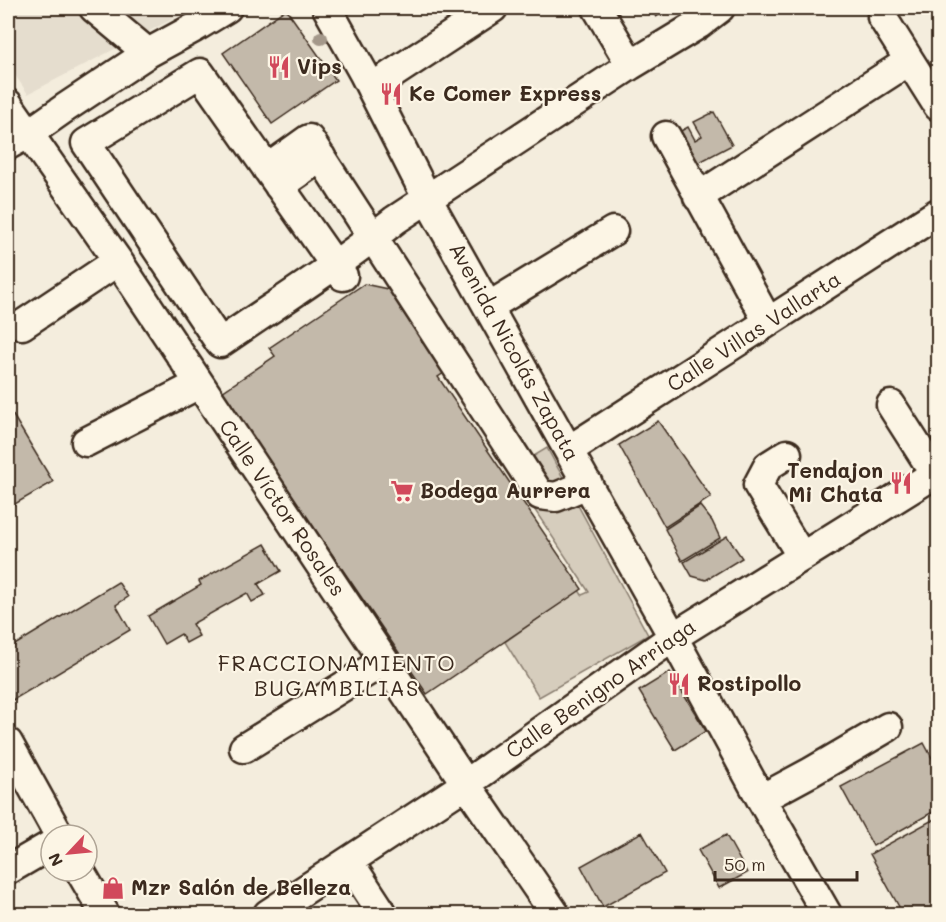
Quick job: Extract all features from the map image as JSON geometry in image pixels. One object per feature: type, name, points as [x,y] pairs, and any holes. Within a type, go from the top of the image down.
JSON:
[{"type":"street","points":[[94,8],[148,53]]},
{"type":"street","points":[[18,140],[148,53],[227,8]]},
{"type":"street","name":"Avenida Nicolás Zapata","points":[[327,8],[432,206],[827,915]]},
{"type":"street","points":[[367,81],[466,8]]},
{"type":"street","points":[[367,81],[493,8]]},
{"type":"street","points":[[597,8],[631,65]]},
{"type":"street","points":[[338,270],[200,73],[86,143],[220,343],[255,319],[304,293],[378,243],[402,233],[432,206],[631,65],[699,24],[720,8]]},
{"type":"street","points":[[882,17],[939,106]]},
{"type":"street","points":[[166,94],[174,81],[194,28]]},
{"type":"street","points":[[698,197],[909,61]]},
{"type":"street","name":"Calle Víctor Rosales","points":[[8,104],[18,140],[118,261],[555,915]]},
{"type":"street","points":[[65,108],[122,121]]},
{"type":"street","points":[[666,136],[768,322]]},
{"type":"street","points":[[273,178],[309,139],[540,495],[556,497],[588,484]]},
{"type":"street","name":"Calle Villas Vallarta","points":[[569,450],[939,213]]},
{"type":"street","points":[[488,307],[613,231]]},
{"type":"street","points":[[22,325],[118,261]]},
{"type":"street","points":[[86,442],[199,384]]},
{"type":"street","points":[[891,405],[937,473]]},
{"type":"street","points":[[788,454],[768,466],[758,485],[802,557]]},
{"type":"street","name":"Calle Benigno Arriaga","points":[[268,915],[466,784],[674,637],[937,473]]},
{"type":"street","points":[[244,748],[384,661]]},
{"type":"street","points":[[761,799],[888,727]]},
{"type":"street","points":[[8,742],[52,823]]},
{"type":"street","points":[[8,870],[39,852]]},
{"type":"street","points":[[349,862],[383,915]]},
{"type":"street","points":[[87,883],[105,915]]},
{"type":"shaded area","points":[[8,8],[183,8],[186,12],[28,94],[8,65]]},
{"type":"shaded area","points":[[547,448],[648,635],[539,697],[505,642],[579,590],[582,595],[589,592],[509,471]]},
{"type":"building","points":[[650,8],[671,8],[656,17]]},
{"type":"building","name":"Vips","points":[[286,9],[336,80],[272,124],[223,53]]},
{"type":"building","points":[[714,112],[732,145],[694,165],[677,133],[688,127],[695,140],[702,136],[694,122]]},
{"type":"building","name":"Bodega Aurrera","points":[[364,284],[392,290],[447,371],[438,377],[582,589],[427,694],[222,392],[275,356],[269,348]]},
{"type":"building","points":[[11,412],[53,482],[8,508],[8,414]]},
{"type":"building","points":[[658,421],[711,497],[665,527],[619,445]]},
{"type":"building","points":[[700,506],[712,521],[720,538],[682,561],[665,529]]},
{"type":"building","points":[[727,536],[742,558],[706,580],[692,576],[684,562]]},
{"type":"building","points":[[265,544],[281,571],[258,584],[265,595],[252,602],[247,593],[192,624],[199,636],[186,643],[181,634],[164,644],[148,616],[201,585],[199,581]]},
{"type":"building","points":[[118,582],[128,597],[116,605],[130,630],[13,700],[8,690],[8,649]]},
{"type":"building","points":[[670,672],[706,731],[675,750],[639,691]]},
{"type":"building","points":[[924,743],[938,769],[938,809],[873,846],[841,787]]},
{"type":"building","points":[[938,817],[938,914],[903,914],[870,854]]},
{"type":"building","points":[[642,832],[665,873],[603,907],[581,866]]},
{"type":"building","points":[[726,835],[747,873],[719,888],[698,850]]},
{"type":"place","name":"Vips","points":[[279,67]]},
{"type":"place","name":"Ke Comer Express","points":[[391,94]]},
{"type":"place","name":"Tendajon Mi Chata","points":[[901,483]]},
{"type":"place","name":"Bodega Aurrera","points":[[402,491]]},
{"type":"place","name":"Rostipollo","points":[[679,684]]},
{"type":"place","name":"Mzr Salón de Belleza","points":[[113,888]]},
{"type":"district","name":"FRACCIONAMIENTO BUGAMBILIAS","points":[[337,676]]}]
